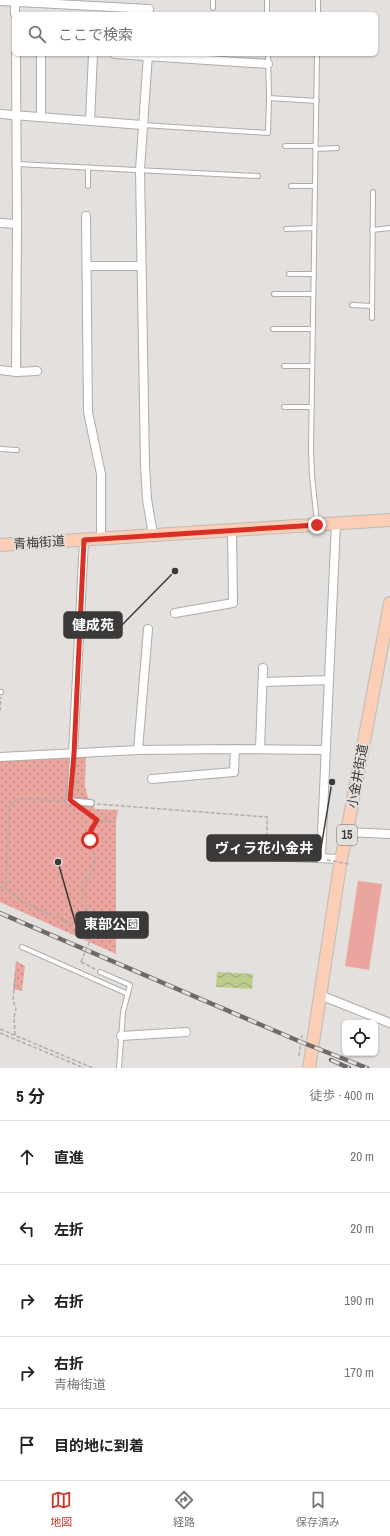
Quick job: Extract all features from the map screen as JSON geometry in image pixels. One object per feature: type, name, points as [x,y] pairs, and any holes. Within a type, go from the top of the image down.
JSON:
[{"type":"main road","name":"青梅街道","points":[[0,545],[390,520]]},
{"type":"main road","name":"小金井街道","points":[[310,1068],[320,995],[345,862],[347,832],[390,603]]},
{"type":"street","points":[[0,1],[117,4],[149,12],[149,0]]},
{"type":"street","points":[[15,1],[15,12]]},
{"type":"street","points":[[16,56],[16,372]]},
{"type":"street","points":[[41,116],[42,56]]},
{"type":"street","points":[[90,121],[93,56]]},
{"type":"street","points":[[148,56],[140,170],[141,266],[144,466],[147,499],[154,536]]},
{"type":"street","points":[[161,56],[268,64]]},
{"type":"street","points":[[0,114],[16,114],[142,125]]},
{"type":"street","points":[[86,216],[88,412],[100,474],[101,538]]},
{"type":"street","points":[[0,223],[17,224]]},
{"type":"street","points":[[87,266],[141,266]]},
{"type":"street","points":[[0,370],[37,372]]},
{"type":"street","points":[[324,859],[326,750],[336,523]]},
{"type":"street","points":[[174,613],[233,604],[232,530]]},
{"type":"street","points":[[84,540],[74,754],[70,800],[91,803]]},
{"type":"street","points":[[138,750],[148,629]]},
{"type":"street","points":[[260,749],[263,668]]},
{"type":"street","points":[[263,682],[329,680]]},
{"type":"street","points":[[152,779],[234,772],[235,749]]},
{"type":"street","points":[[0,757],[138,750],[326,750]]},
{"type":"street","points":[[347,832],[390,834]]},
{"type":"street","points":[[266,854],[345,862]]},
{"type":"street","points":[[320,995],[390,1023]]},
{"type":"street","points":[[121,1036],[186,1032]]},
{"type":"lane","points":[[213,0],[213,8]]},
{"type":"lane","points":[[267,0],[267,12]]},
{"type":"lane","points":[[318,0],[318,12]]},
{"type":"lane","points":[[142,125],[268,133],[268,56]]},
{"type":"lane","points":[[317,525],[312,476],[312,366],[318,56]]},
{"type":"lane","points":[[269,98],[317,101]]},
{"type":"lane","points":[[285,146],[337,148]]},
{"type":"lane","points":[[17,164],[258,176]]},
{"type":"lane","points":[[88,167],[88,186]]},
{"type":"lane","points":[[291,186],[315,186]]},
{"type":"lane","points":[[372,318],[373,192]]},
{"type":"lane","points":[[286,229],[314,228]]},
{"type":"lane","points":[[372,230],[390,228]]},
{"type":"lane","points":[[289,274],[314,274]]},
{"type":"lane","points":[[274,294],[313,294]]},
{"type":"lane","points":[[352,305],[372,306]]},
{"type":"lane","points":[[273,328],[313,329]]},
{"type":"lane","points":[[284,366],[312,366]]},
{"type":"lane","points":[[284,407],[312,408]]},
{"type":"lane","points":[[0,449],[17,450]]},
{"type":"lane","points":[[22,947],[128,994]]},
{"type":"lane","points":[[100,972],[130,985],[123,1012],[119,1068]]},
{"type":"path","points":[[0,711],[1,692]]},
{"type":"path","points":[[6,889],[8,810],[14,801],[21,799],[70,800],[97,820],[116,822]]},
{"type":"path","points":[[91,803],[267,817],[266,854]]},
{"type":"path","points":[[88,916],[84,891],[85,884],[96,861],[90,840],[91,830],[97,820]]},
{"type":"path","points":[[324,859],[345,862]]},
{"type":"path","points":[[0,887],[6,889],[24,902],[71,924],[78,924],[88,916]]},
{"type":"path","points":[[88,916],[94,918],[94,931],[81,962],[100,972]]},
{"type":"path","points":[[14,1035],[14,1018],[16,1009],[13,1000],[16,970]]},
{"type":"path","points":[[0,1029],[93,1068]]},
{"type":"path","points":[[0,1033],[84,1068]]},
{"type":"path","points":[[299,1056],[302,1035]]},
{"type":"shaded area","points":[[86,751],[85,786],[88,798],[95,809],[118,810],[116,822],[116,954],[0,902],[0,754]]},
{"type":"shaded area","points":[[358,881],[382,884],[369,970],[345,966]]},
{"type":"shaded area","points":[[16,961],[25,966],[22,991],[13,989]]},
{"type":"water","points":[[217,972],[253,974],[252,989],[216,987]]},
{"type":"railway","points":[[0,913],[301,1042],[367,1068]]},
{"type":"railway","points":[[331,1060],[349,1068]]},
{"type":"place","name":"健成苑","points":[[175,571]]},
{"type":"place","name":"ヴィラ花小金井","points":[[332,782]]},
{"type":"place","name":"東部公園","points":[[58,862]]},
{"type":"route","points":[[90,840],[91,830],[97,820],[70,800],[72,761],[74,754],[84,540],[317,525]]}]
